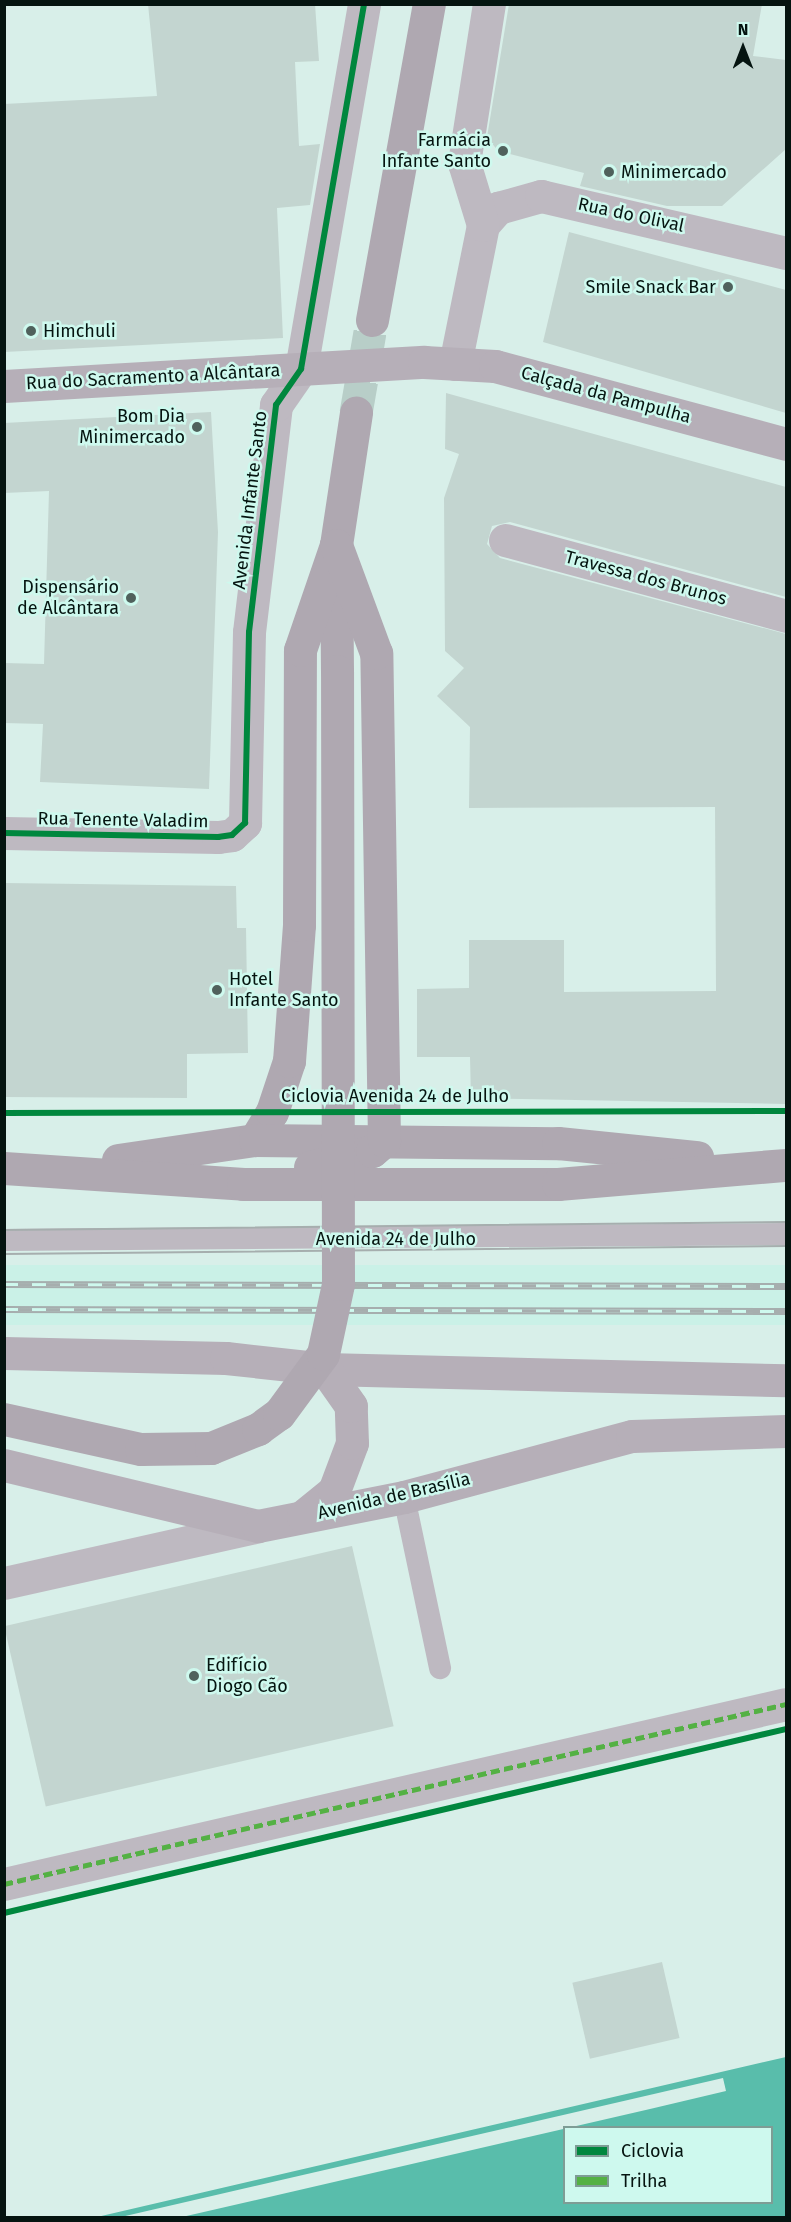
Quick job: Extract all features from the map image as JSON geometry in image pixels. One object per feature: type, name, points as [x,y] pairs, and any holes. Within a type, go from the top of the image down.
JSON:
[{"type":"main road","points":[[372,320],[429,4]]},
{"type":"main road","points":[[4,1419],[141,1449],[211,1448],[258,1429],[279,1414],[323,1354],[338,1272],[336,545],[356,413]]},
{"type":"main road","points":[[255,1140],[272,1112],[289,1061],[299,926],[300,650],[336,545]]},
{"type":"main road","points":[[336,545],[376,653],[384,1141]]},
{"type":"main road","points":[[64,1168],[255,1140],[558,1143],[780,1165]]},
{"type":"main road","points":[[243,1184],[372,1151],[384,1141]]},
{"type":"main road","points":[[4,1168],[64,1168],[243,1184],[558,1184],[780,1165]]},
{"type":"street","name":"Avenida Infante Santo","points":[[239,830],[247,808],[249,632],[276,405],[301,369],[364,4]]},
{"type":"street","points":[[439,363],[483,225],[464,163],[489,4]]},
{"type":"street","name":"Rua do Olival","points":[[483,225],[498,207],[542,196],[786,253]]},
{"type":"street","name":"Calçada da Pampulha","points":[[301,369],[439,363],[549,377],[786,444]]},
{"type":"street","name":"Rua do Sacramento a Alcântara","points":[[4,386],[301,369]]},
{"type":"street","name":"Travessa dos Brunos","points":[[505,540],[786,616]]},
{"type":"street","name":"Rua Tenente Valadim","points":[[4,833],[218,837],[239,830]]},
{"type":"street","points":[[4,1353],[226,1358],[325,1369],[786,1380]]},
{"type":"street","points":[[302,1517],[333,1491],[352,1443],[351,1406],[325,1369]]},
{"type":"street","name":"Avenida de Brasília","points":[[4,1466],[258,1526],[404,1497],[632,1436],[786,1431]]},
{"type":"street","points":[[4,1583],[258,1526]]},
{"type":"street","points":[[4,1884],[786,1704]]},
{"type":"lane","name":"Avenida 24 de Julho","points":[[4,1240],[786,1234]]},
{"type":"lane","points":[[404,1497],[440,1668]]},
{"type":"shaded area","points":[[5,1265],[786,1265],[786,1325],[5,1325]]},
{"type":"shaded area","points":[[786,2057],[786,2217],[97,2217]]},
{"type":"pier","points":[[723,2078],[726,2091],[576,2126],[563,2126],[563,2129],[182,2217],[121,2217]]},
{"type":"building","points":[[148,4],[315,4],[319,61],[295,62],[299,146],[320,144],[310,205],[277,208],[283,338],[4,352],[4,104],[157,96]]},
{"type":"building","points":[[509,4],[762,4],[753,56],[786,60],[786,149],[722,206],[667,206],[580,186],[584,173],[498,151],[487,137]]},
{"type":"building","points":[[569,232],[786,290],[786,413],[543,342]]},
{"type":"building","points":[[446,393],[786,487],[786,597],[510,522],[492,526],[487,544],[500,558],[786,634],[786,1104],[471,1098],[470,1057],[417,1057],[417,989],[469,988],[469,940],[564,940],[564,992],[716,991],[715,807],[469,808],[470,727],[437,696],[464,668],[445,651],[444,498],[459,454],[445,449]]},
{"type":"building","name":"Dispensário de Alcântara","points":[[211,412],[218,532],[209,789],[40,782],[43,724],[4,723],[4,663],[44,664],[49,491],[4,493],[4,423]]},
{"type":"building","points":[[4,883],[236,886],[237,928],[246,928],[248,1053],[187,1054],[187,1098],[4,1097]]},
{"type":"building","name":"Edifício Diogo Cão","points":[[352,1546],[394,1726],[46,1807],[4,1626]]},
{"type":"building","points":[[662,1962],[680,2038],[590,2059],[572,1983]]},
{"type":"tunnel","points":[[356,413],[372,320]]},
{"type":"tram line","points":[[4,1230],[786,1222]]},
{"type":"tram line","points":[[4,1254],[786,1246]]},
{"type":"railway","points":[[4,1284],[786,1286]]},
{"type":"railway","points":[[4,1309],[786,1311]]},
{"type":"marked path","points":[[4,1884],[786,1704]]},
{"type":"cycle path","points":[[4,833],[218,837],[232,835],[245,823],[249,632],[276,405],[301,369],[364,4]]},
{"type":"cycle path","name":"Ciclovia Avenida 24 de Julho","points":[[4,1113],[786,1111]]},
{"type":"cycle path","points":[[4,1913],[786,1729]]},
{"type":"place","name":"Farmácia Infante Santo","points":[[503,151]]},
{"type":"place","name":"Minimercado","points":[[609,172]]},
{"type":"place","name":"Smile Snack Bar","points":[[728,287]]},
{"type":"place","name":"Himchuli","points":[[31,331]]},
{"type":"place","name":"Bom Dia Minimercado","points":[[197,427]]},
{"type":"place","name":"Dispensário de Alcântara","points":[[131,598]]},
{"type":"place","name":"Hotel Infante Santo","points":[[217,990]]},
{"type":"place","name":"Edifício Diogo Cão","points":[[194,1676]]}]
